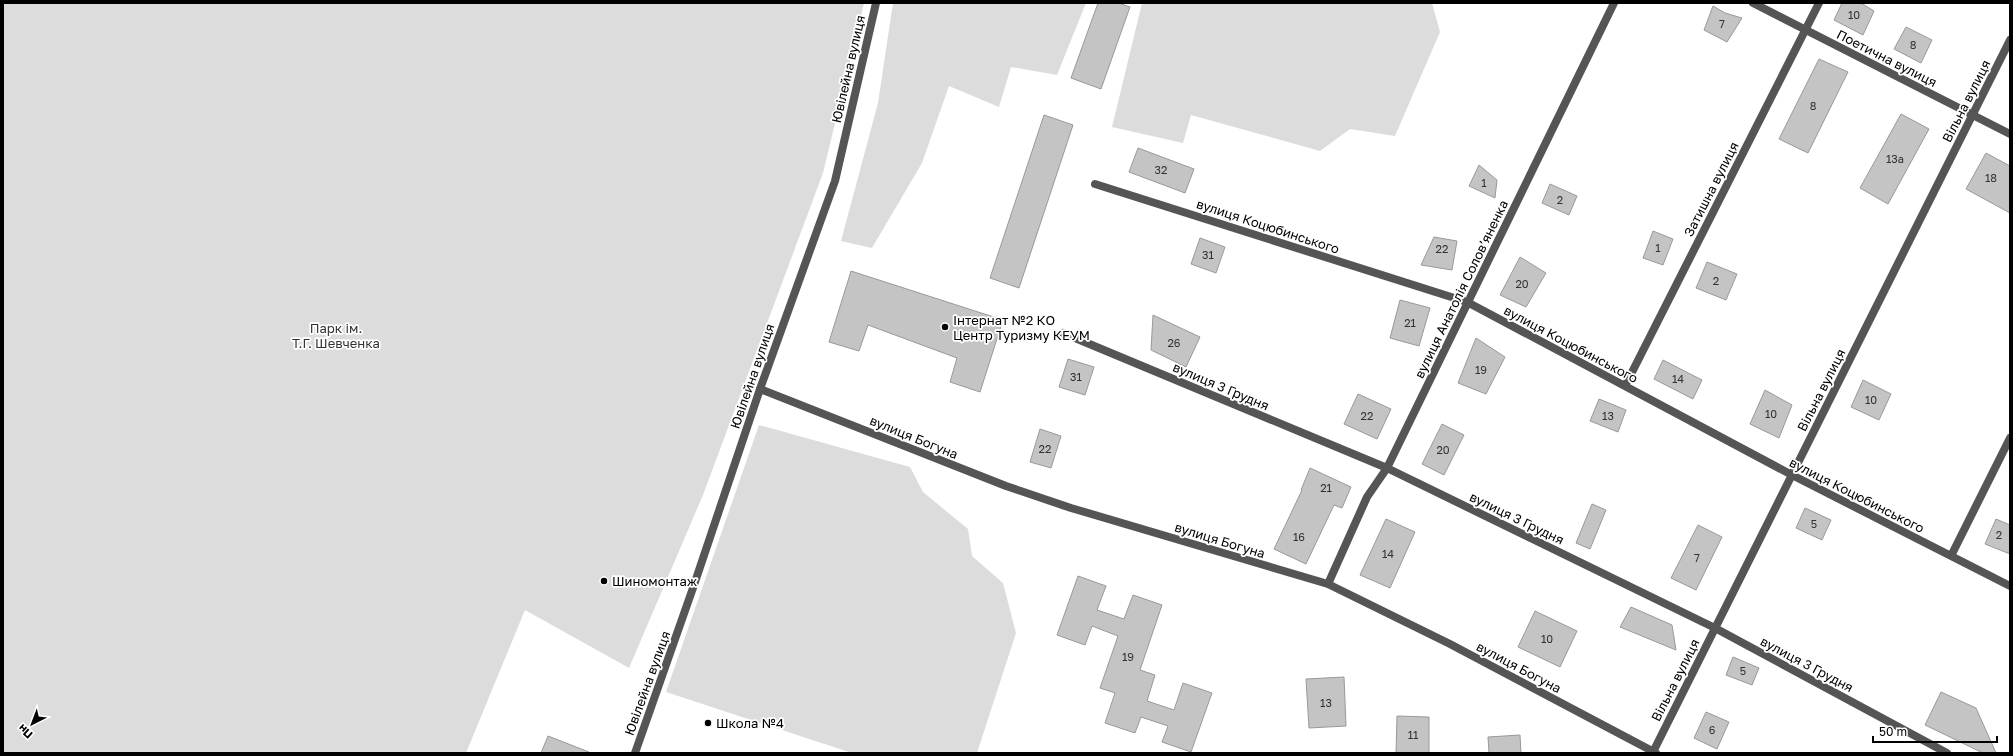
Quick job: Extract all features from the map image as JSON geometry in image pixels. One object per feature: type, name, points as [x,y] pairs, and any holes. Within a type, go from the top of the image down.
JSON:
[{"type":"street","name":"Ювілейна вулиця","points":[[635,753],[694,586],[760,389],[835,181],[876,3]]},
{"type":"street","name":"вулиця Анатолія Соловʼяненка","points":[[1328,584],[1367,496],[1387,468],[1614,3]]},
{"type":"street","name":"Поетична вулиця","points":[[1753,3],[2010,134]]},
{"type":"street","name":"Затишна вулиця","points":[[1625,386],[1819,3]]},
{"type":"street","name":"Вільна вулиця","points":[[1654,752],[2010,40]]},
{"type":"street","name":"вулиця Коцюбинського","points":[[1095,184],[1467,302],[1792,475],[2010,586]]},
{"type":"street","name":"вулиця 3 Грудня","points":[[1063,333],[1387,468],[1715,628],[1948,753]]},
{"type":"street","name":"вулиця Богуна","points":[[760,389],[1006,486],[1071,508],[1328,584],[1437,637],[1654,752]]},
{"type":"street","points":[[1951,556],[2010,438]]},
{"type":"green space","name":"Парк ім. Т.Г. Шевченка","points":[[3,3],[864,3],[823,173],[703,495],[629,668],[525,610],[466,753],[3,753]]},
{"type":"green space","points":[[893,3],[1086,3],[1057,75],[1011,67],[999,107],[949,86],[922,163],[872,248],[841,241],[878,103]]},
{"type":"green space","points":[[1142,3],[1432,3],[1440,32],[1395,136],[1350,129],[1320,151],[1191,115],[1183,143],[1112,127]]},
{"type":"green space","points":[[759,425],[910,467],[923,492],[968,529],[972,556],[1003,583],[1016,633],[977,753],[852,753],[666,692]]},
{"type":"building","points":[[1098,3],[1118,3],[1130,7],[1101,89],[1071,78]]},
{"type":"building","points":[[1842,3],[1861,3],[1874,11],[1863,35],[1834,20]]},
{"type":"building","points":[[1713,6],[1725,13],[1742,18],[1727,42],[1704,30]]},
{"type":"building","points":[[1906,27],[1932,40],[1921,63],[1894,49]]},
{"type":"building","points":[[1819,59],[1848,72],[1808,153],[1779,139]]},
{"type":"building","points":[[1901,114],[1929,129],[1888,204],[1860,188]]},
{"type":"building","points":[[1044,115],[1073,125],[1019,288],[990,278]]},
{"type":"building","points":[[1138,148],[1194,169],[1185,193],[1129,172]]},
{"type":"building","points":[[1986,153],[2010,166],[2010,213],[1966,189]]},
{"type":"building","points":[[1479,165],[1497,180],[1495,198],[1469,186]]},
{"type":"building","points":[[1550,184],[1577,196],[1569,215],[1542,203]]},
{"type":"building","points":[[1653,231],[1673,239],[1663,265],[1643,258]]},
{"type":"building","points":[[1434,237],[1457,241],[1452,270],[1421,265]]},
{"type":"building","points":[[1200,238],[1225,247],[1216,273],[1191,264]]},
{"type":"building","points":[[1520,257],[1546,273],[1526,307],[1500,295]]},
{"type":"building","points":[[1707,262],[1737,274],[1726,300],[1696,288]]},
{"type":"building","name":"Інтернат №2 КО Центр Туризму КЕУМ","points":[[851,271],[1003,320],[980,392],[950,382],[957,358],[868,325],[859,351],[829,342]]},
{"type":"building","points":[[1400,300],[1430,308],[1419,346],[1390,338]]},
{"type":"building","points":[[1153,315],[1200,337],[1186,367],[1151,350]]},
{"type":"building","points":[[1476,338],[1505,357],[1486,394],[1458,383]]},
{"type":"building","points":[[1068,359],[1094,367],[1085,395],[1059,387]]},
{"type":"building","points":[[1663,360],[1702,380],[1693,399],[1654,379]]},
{"type":"building","points":[[1863,380],[1891,394],[1879,420],[1851,407]]},
{"type":"building","points":[[1765,390],[1792,405],[1779,438],[1750,424]]},
{"type":"building","points":[[1358,394],[1391,409],[1377,439],[1344,424]]},
{"type":"building","points":[[1599,399],[1626,410],[1618,432],[1590,421]]},
{"type":"building","points":[[1442,424],[1464,435],[1444,475],[1422,464]]},
{"type":"building","points":[[1040,429],[1061,436],[1051,468],[1030,462]]},
{"type":"building","points":[[1310,468],[1351,487],[1342,508],[1334,505],[1306,564],[1274,549],[1302,490]]},
{"type":"building","points":[[1592,504],[1606,510],[1590,549],[1576,543]]},
{"type":"building","points":[[1805,508],[1831,520],[1822,540],[1796,528]]},
{"type":"building","points":[[1386,519],[1415,532],[1390,588],[1360,575]]},
{"type":"building","points":[[1996,519],[2010,525],[2010,554],[1985,544]]},
{"type":"building","points":[[1698,525],[1722,537],[1696,590],[1671,578]]},
{"type":"building","points":[[1078,576],[1106,586],[1097,610],[1124,619],[1133,595],[1162,605],[1140,670],[1155,675],[1147,701],[1174,710],[1183,683],[1212,693],[1191,752],[1162,742],[1168,726],[1141,717],[1135,733],[1105,723],[1115,693],[1100,688],[1118,636],[1092,626],[1085,645],[1057,635]]},
{"type":"building","points":[[1631,607],[1672,625],[1676,650],[1620,627]]},
{"type":"building","points":[[1535,611],[1577,631],[1560,667],[1518,647]]},
{"type":"building","points":[[1733,657],[1759,668],[1752,685],[1726,675]]},
{"type":"building","points":[[1344,677],[1346,726],[1309,728],[1306,679]]},
{"type":"building","points":[[1941,692],[1976,708],[1996,753],[1983,753],[1925,725]]},
{"type":"building","points":[[1706,712],[1729,722],[1717,749],[1694,738]]},
{"type":"building","points":[[1397,716],[1429,717],[1429,753],[1396,753]]},
{"type":"building","points":[[1520,735],[1521,753],[1489,753],[1488,737]]},
{"type":"building","points":[[548,736],[589,752],[589,753],[541,753]]},
{"type":"place","name":"Інтернат №2 КО Центр Туризму КЕУМ","points":[[945,327]]},
{"type":"place","name":"Шиномонтаж","points":[[604,581]]},
{"type":"place","name":"Школа №4","points":[[708,723]]}]
